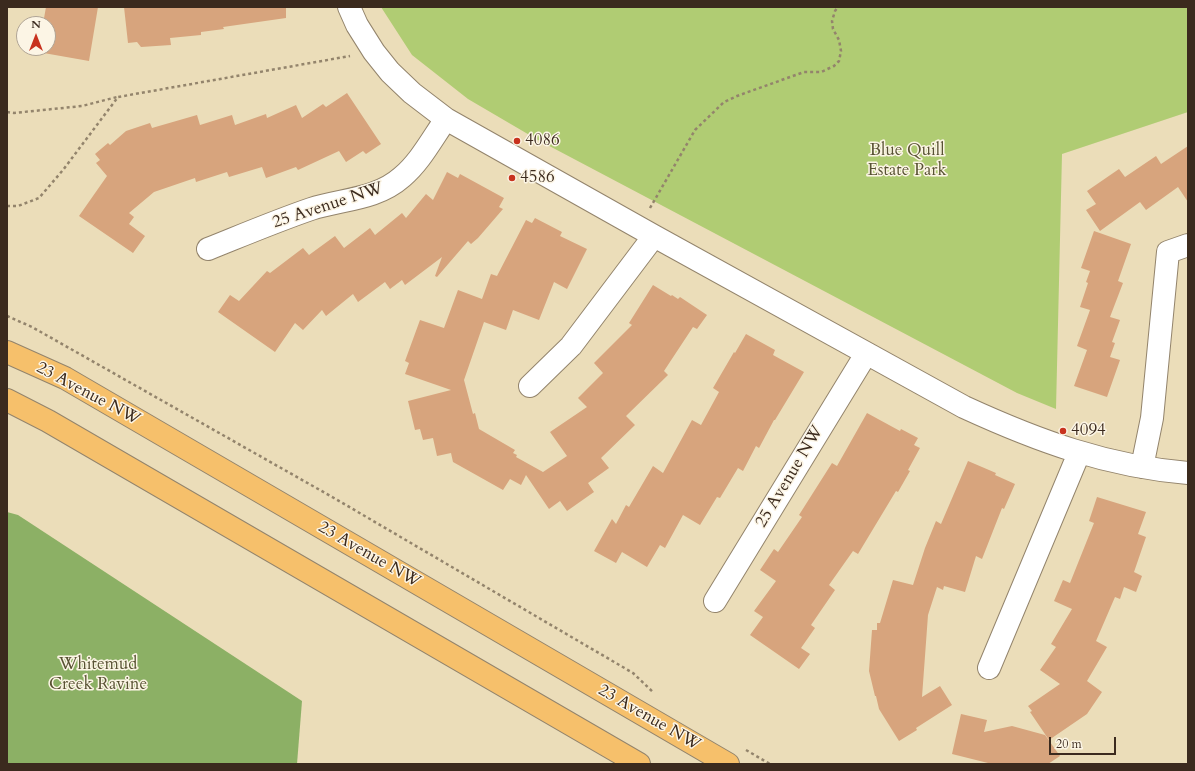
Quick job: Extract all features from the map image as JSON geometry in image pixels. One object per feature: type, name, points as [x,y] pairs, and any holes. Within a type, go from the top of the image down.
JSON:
[{"type":"main road","name":"23 Avenue NW","points":[[7,352],[65,378],[728,764]]},
{"type":"main road","points":[[7,400],[48,421],[638,764]]},
{"type":"street","points":[[349,7],[357,25],[374,52],[390,72],[412,93],[446,119],[866,354],[977,413],[1041,440],[1079,453],[1142,467],[1188,473]]},
{"type":"street","name":"25 Avenue NW","points":[[208,248],[312,209],[373,195],[386,189],[402,177],[416,162],[446,119]]},
{"type":"street","points":[[530,386],[571,346],[648,232]]},
{"type":"street","points":[[1142,467],[1152,418],[1168,252],[1188,245]]},
{"type":"street","name":"25 Avenue NW","points":[[715,601],[866,354]]},
{"type":"street","points":[[989,668],[1079,453]]},
{"type":"path","points":[[648,232],[650,207],[695,130],[724,102],[804,72],[821,72],[834,66],[839,61],[841,51],[839,40],[833,30],[832,21],[838,7]]},
{"type":"path","points":[[7,112],[14,113],[82,106],[118,97],[374,52]]},
{"type":"path","points":[[7,206],[18,206],[39,198],[63,170],[118,97]]},
{"type":"path","points":[[7,316],[116,374],[334,498],[586,645],[633,673],[658,698]]},
{"type":"path","points":[[743,749],[770,764]]},
{"type":"green space","name":"Blue Quill Estate Park","points":[[381,7],[1188,7],[1188,112],[1062,154],[1056,409],[1017,393],[538,140],[468,99],[412,55]]},
{"type":"green space","name":"Whitemud Creek Ravine","points":[[7,512],[18,515],[302,701],[297,764],[7,764]]},
{"type":"building","points":[[46,7],[98,7],[89,61],[56,55],[56,16],[44,16]]},
{"type":"building","points":[[124,7],[286,7],[286,18],[223,27],[224,29],[201,32],[201,35],[170,38],[171,45],[141,47],[137,42],[128,43]]},
{"type":"building","points":[[347,93],[381,144],[366,154],[363,151],[346,162],[339,151],[298,170],[296,167],[266,178],[262,167],[229,177],[227,172],[196,182],[195,178],[154,192],[129,213],[134,217],[129,224],[145,236],[133,253],[79,216],[107,176],[96,163],[100,160],[95,154],[108,143],[110,145],[126,131],[150,123],[152,128],[197,115],[200,125],[232,115],[235,125],[266,114],[267,118],[296,105],[302,118],[323,104],[326,107]]},
{"type":"building","points":[[1188,146],[1188,202],[1178,187],[1146,210],[1140,202],[1100,231],[1086,210],[1096,204],[1087,191],[1119,169],[1125,177],[1156,156],[1161,164]]},
{"type":"building","points":[[447,172],[458,178],[460,174],[504,198],[499,207],[503,209],[478,238],[471,244],[468,241],[437,277],[435,276],[442,257],[405,285],[402,280],[390,289],[385,282],[358,302],[353,294],[326,316],[322,310],[303,330],[295,323],[275,352],[218,312],[230,295],[239,301],[267,271],[270,273],[303,248],[309,255],[335,236],[344,248],[370,228],[375,235],[402,213],[406,218],[426,194],[433,200]]},
{"type":"building","points":[[535,218],[562,232],[560,236],[587,249],[567,289],[554,282],[539,320],[513,310],[506,330],[484,322],[464,380],[473,414],[475,413],[479,429],[515,450],[513,453],[517,455],[516,457],[543,472],[567,456],[550,432],[587,407],[578,398],[603,373],[594,363],[632,325],[629,323],[653,285],[671,296],[672,295],[678,299],[680,297],[707,315],[697,329],[693,327],[664,371],[668,375],[626,416],[635,425],[601,458],[609,468],[588,483],[594,492],[567,511],[560,501],[549,509],[526,475],[521,485],[510,479],[503,490],[453,462],[451,453],[437,456],[433,438],[423,440],[420,429],[415,430],[408,401],[451,390],[405,374],[409,363],[405,361],[420,320],[444,328],[458,290],[482,299],[491,274],[497,276],[526,220],[532,223]]},
{"type":"building","points":[[1094,231],[1131,244],[1118,281],[1123,283],[1110,317],[1120,320],[1112,342],[1115,343],[1110,357],[1120,360],[1107,397],[1074,386],[1087,350],[1077,346],[1090,310],[1080,307],[1088,283],[1086,282],[1090,271],[1081,268]]},
{"type":"building","points":[[746,334],[775,350],[773,355],[804,372],[774,420],[759,448],[756,446],[743,471],[738,468],[720,498],[717,497],[700,525],[683,515],[665,548],[660,545],[647,567],[622,552],[616,563],[594,551],[612,519],[616,524],[626,505],[629,507],[653,466],[663,473],[692,420],[701,425],[719,392],[713,388]]},
{"type":"building","points":[[867,413],[900,431],[901,429],[918,438],[914,445],[920,448],[908,470],[910,471],[898,492],[896,491],[858,554],[853,551],[829,585],[835,590],[811,625],[815,628],[801,648],[810,654],[799,669],[750,635],[763,617],[754,611],[776,581],[760,570],[774,549],[778,552],[802,517],[799,515],[832,463],[837,466]]},
{"type":"building","points":[[968,461],[996,473],[995,475],[1015,484],[1004,509],[1002,508],[982,559],[976,556],[965,592],[944,586],[943,590],[937,587],[928,615],[922,697],[940,686],[952,705],[916,728],[917,730],[899,741],[879,709],[875,696],[869,671],[872,630],[877,630],[877,623],[880,623],[893,580],[913,585],[925,548],[936,521],[941,524]]},
{"type":"building","points":[[1097,497],[1146,512],[1138,534],[1146,537],[1134,572],[1142,576],[1136,592],[1124,587],[1120,599],[1115,597],[1096,641],[1107,647],[1087,681],[1102,692],[1087,714],[1049,740],[1030,712],[1032,711],[1028,706],[1060,684],[1040,670],[1056,647],[1051,644],[1072,609],[1054,601],[1063,580],[1070,583],[1094,523],[1089,521]]},
{"type":"building","points":[[961,714],[987,720],[984,732],[1012,726],[1045,735],[1060,756],[1048,764],[992,764],[952,754]]},
{"type":"place","name":"4086","points":[[517,141]]},
{"type":"place","name":"4586","points":[[512,178]]},
{"type":"place","name":"4094","points":[[1063,431]]}]
